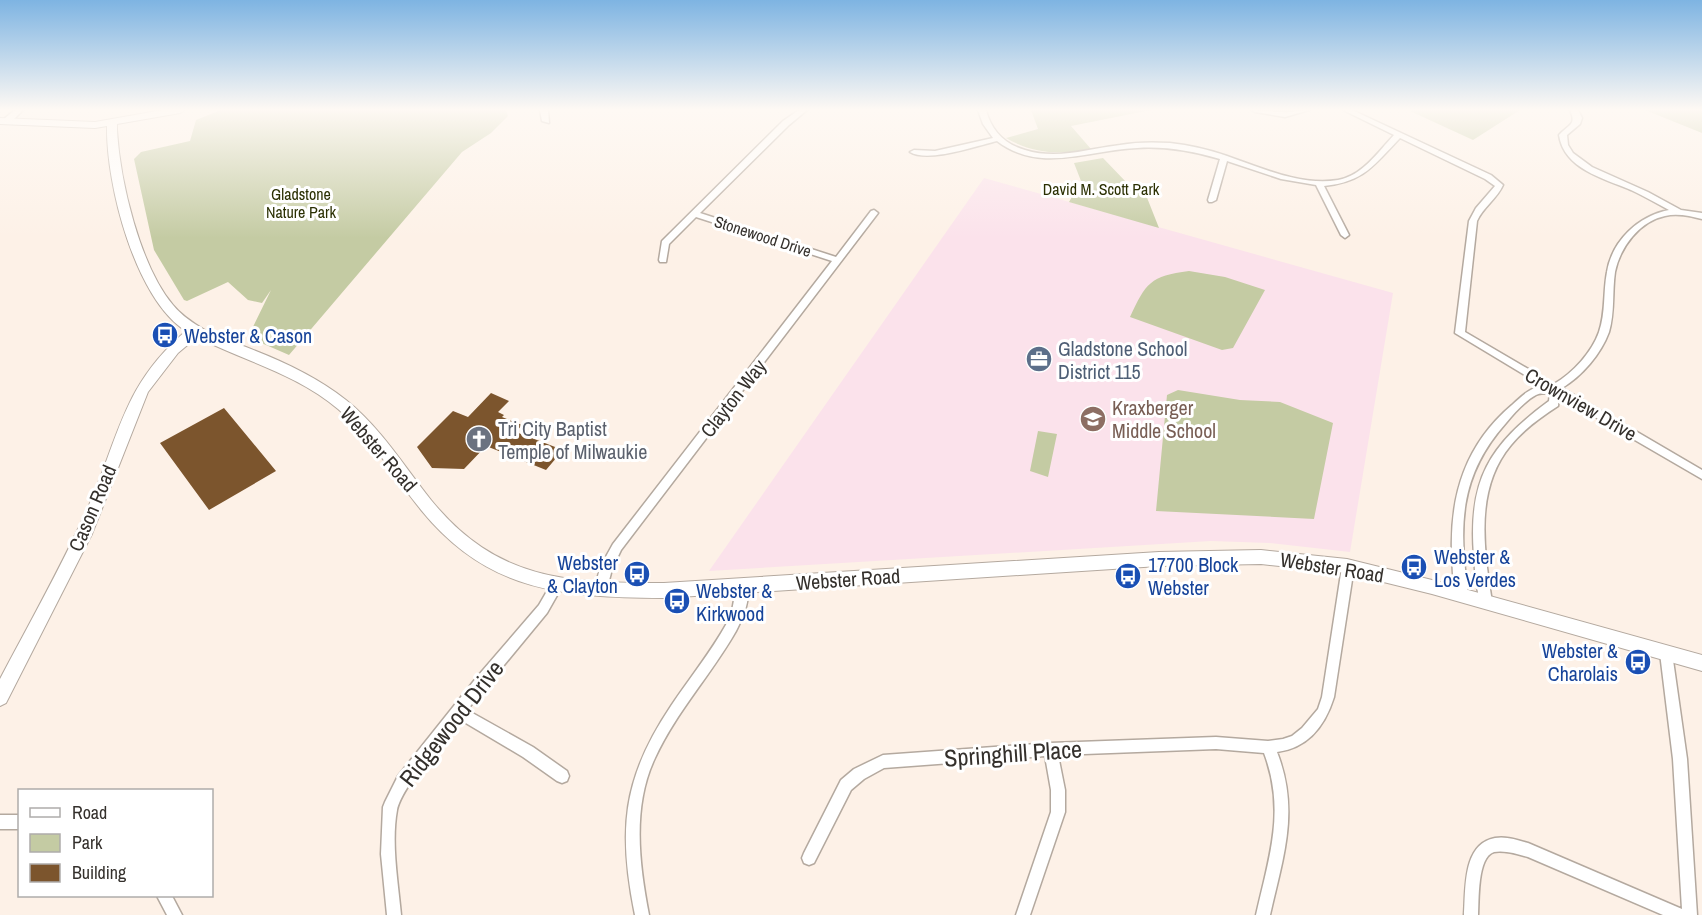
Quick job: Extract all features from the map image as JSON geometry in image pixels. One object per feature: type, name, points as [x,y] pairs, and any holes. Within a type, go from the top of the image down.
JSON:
[{"type":"street","name":"Webster Road","points":[[115,153],[129,230],[139,259],[166,305],[181,321],[196,330],[303,377],[344,406],[373,436],[447,530],[469,550],[503,570],[558,583],[639,589],[742,586],[1188,557],[1266,557],[1348,567],[1462,595],[1702,663]]},
{"type":"street","name":"Stonewood Drive","points":[[756,153],[695,214],[837,260]]},
{"type":"street","points":[[1031,153],[1051,157],[1081,156],[1095,153]]},
{"type":"street","points":[[1206,153],[1293,180],[1319,184],[1340,182],[1357,176],[1380,153]]},
{"type":"street","name":"Crownview Drive","points":[[1438,153],[1488,177],[1499,185],[1498,191],[1476,210],[1473,220],[1460,333],[1701,472]]},
{"type":"street","points":[[1570,153],[1582,164],[1602,175],[1678,212]]},
{"type":"street","points":[[1212,200],[1224,157]]},
{"type":"street","points":[[1319,184],[1345,235]]},
{"type":"street","points":[[1462,595],[1457,530],[1461,490],[1481,444],[1497,424],[1534,390],[1555,388],[1588,359],[1598,345],[1604,331],[1611,264],[1622,242],[1654,214],[1678,212],[1702,216]]},
{"type":"street","name":"Clayton Way","points":[[602,588],[606,569],[617,547],[874,213]]},
{"type":"street","points":[[663,260],[665,243],[695,214]]},
{"type":"street","name":"Cason Road","points":[[0,697],[95,510],[125,425],[142,389],[169,354],[196,330]]},
{"type":"street","points":[[1486,602],[1479,550],[1478,515],[1490,470],[1501,449],[1554,403],[1555,388]]},
{"type":"street","name":"Springhill Place","points":[[809,858],[846,785],[859,774],[883,762],[1050,749],[1216,743],[1268,747],[1296,741],[1307,732],[1323,712],[1348,567]]},
{"type":"street","name":"Ridgewood Drive","points":[[394,915],[388,854],[390,807],[403,781],[457,711],[543,609],[558,583]]},
{"type":"street","points":[[642,912],[633,828],[638,785],[647,759],[662,731],[736,622],[743,602],[742,586]]},
{"type":"street","points":[[1666,653],[1680,759],[1690,915]]},
{"type":"street","points":[[457,711],[528,752],[562,776]]},
{"type":"street","points":[[1263,915],[1282,808],[1279,779],[1268,747]]},
{"type":"street","points":[[1023,915],[1058,812],[1058,790],[1050,749]]},
{"type":"street","points":[[0,822],[18,822]]},
{"type":"street","points":[[1472,915],[1476,865],[1480,854],[1488,846],[1502,843],[1528,850],[1680,915]]},
{"type":"street","points":[[165,897],[175,915]]},
{"type":"shaded area","name":"Kraxberger Middle School","points":[[984,178],[1393,293],[1350,552],[1269,543],[1211,541],[709,571]]},
{"type":"green space","name":"Gladstone Nature Park","points":[[140,153],[461,153],[289,355],[248,337],[271,290],[262,303],[248,300],[228,282],[187,301],[184,300],[154,250],[134,159]]},
{"type":"green space","name":"David M. Scott Park","points":[[1103,158],[1127,183],[1144,190],[1159,228],[1069,202],[1081,181],[1074,163]]},
{"type":"green space","points":[[1189,271],[1225,277],[1265,290],[1233,348],[1222,350],[1130,317],[1140,296],[1151,283],[1166,276]]},
{"type":"green space","points":[[1178,390],[1240,400],[1280,402],[1333,423],[1314,519],[1156,511],[1167,395]]},
{"type":"green space","points":[[1038,431],[1057,434],[1048,477],[1030,471]]},
{"type":"building","name":"Tri City Baptist Temple of Milwaukie","points":[[491,393],[509,401],[498,412],[504,415],[502,417],[522,425],[516,432],[563,450],[546,470],[486,446],[464,469],[432,468],[417,447],[453,411],[468,417]]},
{"type":"building","points":[[224,408],[276,471],[209,510],[160,443]]},
{"type":"place","name":"Webster & Cason","points":[[165,335]]},
{"type":"place","name":"Gladstone School District 115","points":[[1039,359]]},
{"type":"place","name":"Kraxberger Middle School","points":[[1093,419]]},
{"type":"place","name":"Tri City Baptist Temple of Milwaukie","points":[[479,439]]},
{"type":"place","name":"Webster & Los Verdes","points":[[1414,567]]},
{"type":"place","name":"Webster & Clayton","points":[[637,574]]},
{"type":"place","name":"17700 Block Webster","points":[[1128,576]]},
{"type":"place","name":"Webster & Kirkwood","points":[[677,601]]},
{"type":"place","name":"Webster & Charolais","points":[[1638,662]]}]
